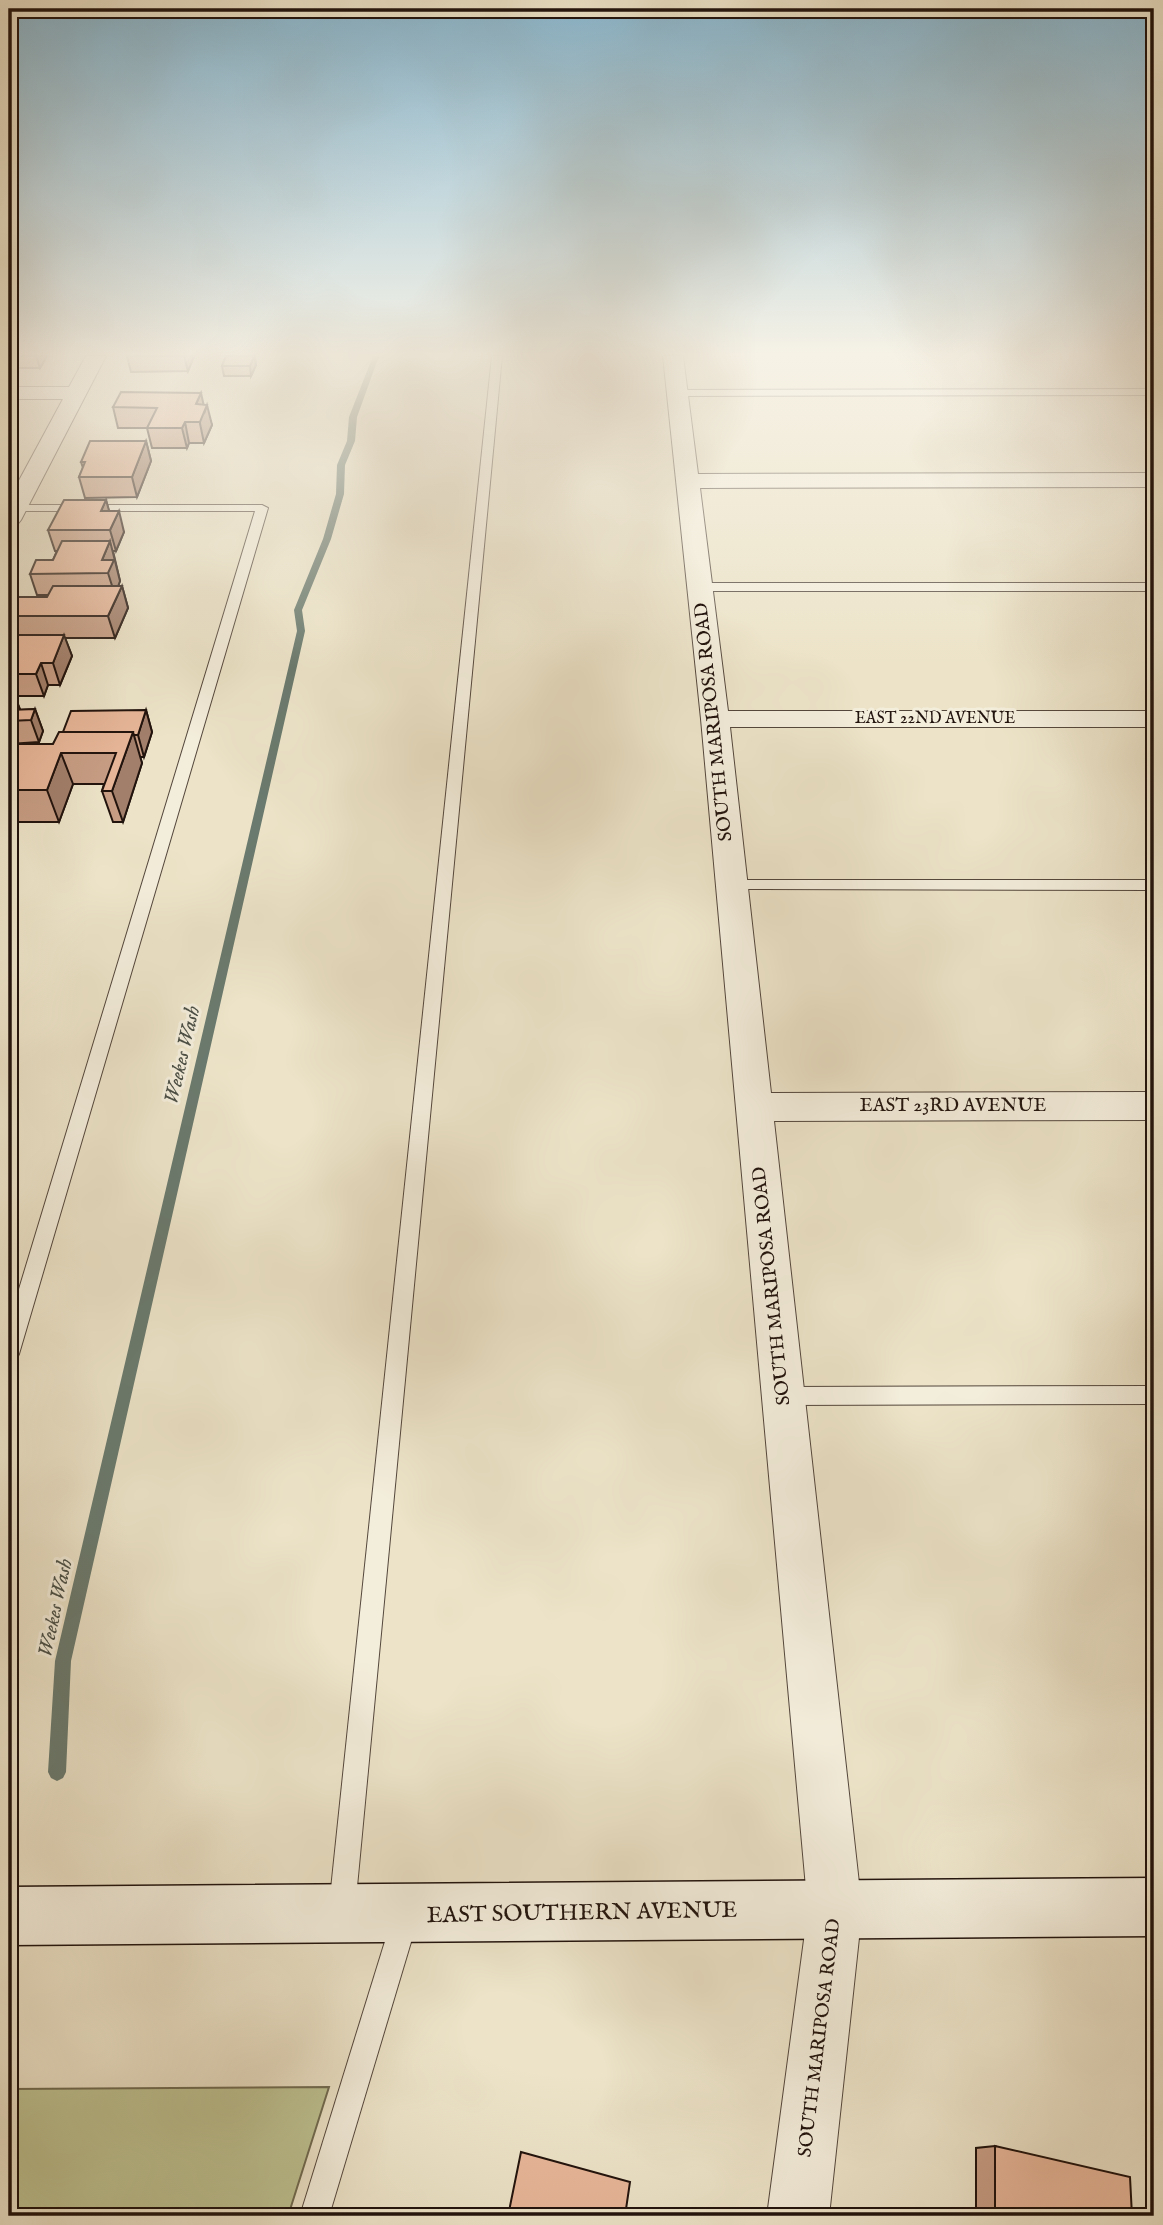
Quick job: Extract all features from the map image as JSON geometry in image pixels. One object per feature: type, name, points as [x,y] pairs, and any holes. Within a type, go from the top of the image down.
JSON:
[{"type":"main road","name":"EAST SOUTHERN AVENUE","points":[[9,1916],[406,1915],[1154,1907]]},
{"type":"street","points":[[11,512],[39,460]]},
{"type":"street","name":"SOUTH MARIPOSA ROAD","points":[[685,460],[715,719],[835,1910],[798,2216]]},
{"type":"street","points":[[688,481],[1154,480]]},
{"type":"street","name":"EAST 22ND AVENUE","points":[[715,719],[1154,719]]},
{"type":"street","name":"EAST 23RD AVENUE","points":[[753,1107],[1154,1106]]},
{"type":"lane","points":[[341,1915],[487,460]]},
{"type":"lane","points":[[9,1354],[262,508],[11,512]]},
{"type":"lane","points":[[701,587],[1154,587]]},
{"type":"lane","points":[[731,885],[1154,885]]},
{"type":"lane","points":[[783,1396],[1154,1395]]},
{"type":"lane","points":[[314,2216],[406,1915]]},
{"type":"green space","points":[[329,2087],[288,2216],[9,2216],[9,2089]]},
{"type":"building","points":[[82,460],[139,460],[132,477],[79,477],[85,462],[81,462]]},
{"type":"building","points":[[64,500],[106,500],[101,511],[119,511],[110,530],[48,530]]},
{"type":"building","points":[[62,541],[110,541],[102,560],[114,560],[108,573],[30,574],[36,560],[53,560]]},
{"type":"building","points":[[53,586],[122,586],[108,616],[9,616],[9,607],[14,597],[47,597]]},
{"type":"building","points":[[9,635],[64,635],[53,663],[41,663],[36,674],[9,674]]},
{"type":"building","points":[[35,709],[31,720],[9,721],[9,710]]},
{"type":"building","points":[[146,710],[138,735],[133,732],[63,732],[71,711]]},
{"type":"building","points":[[59,732],[133,732],[112,791],[102,791],[116,753],[61,753],[47,790],[9,790],[9,744],[53,744]]},
{"type":"building","points":[[995,2146],[1130,2177],[1132,2216],[995,2216]]},
{"type":"building","points":[[521,2152],[630,2182],[625,2216],[508,2216]]},
{"type":"building","points":[[480,2209],[506,2216],[479,2216]]},
{"type":"waterway","name":"Weekes Wash","points":[[57,1772],[63,1661],[301,631],[298,610],[327,539],[340,494],[343,460]]}]
